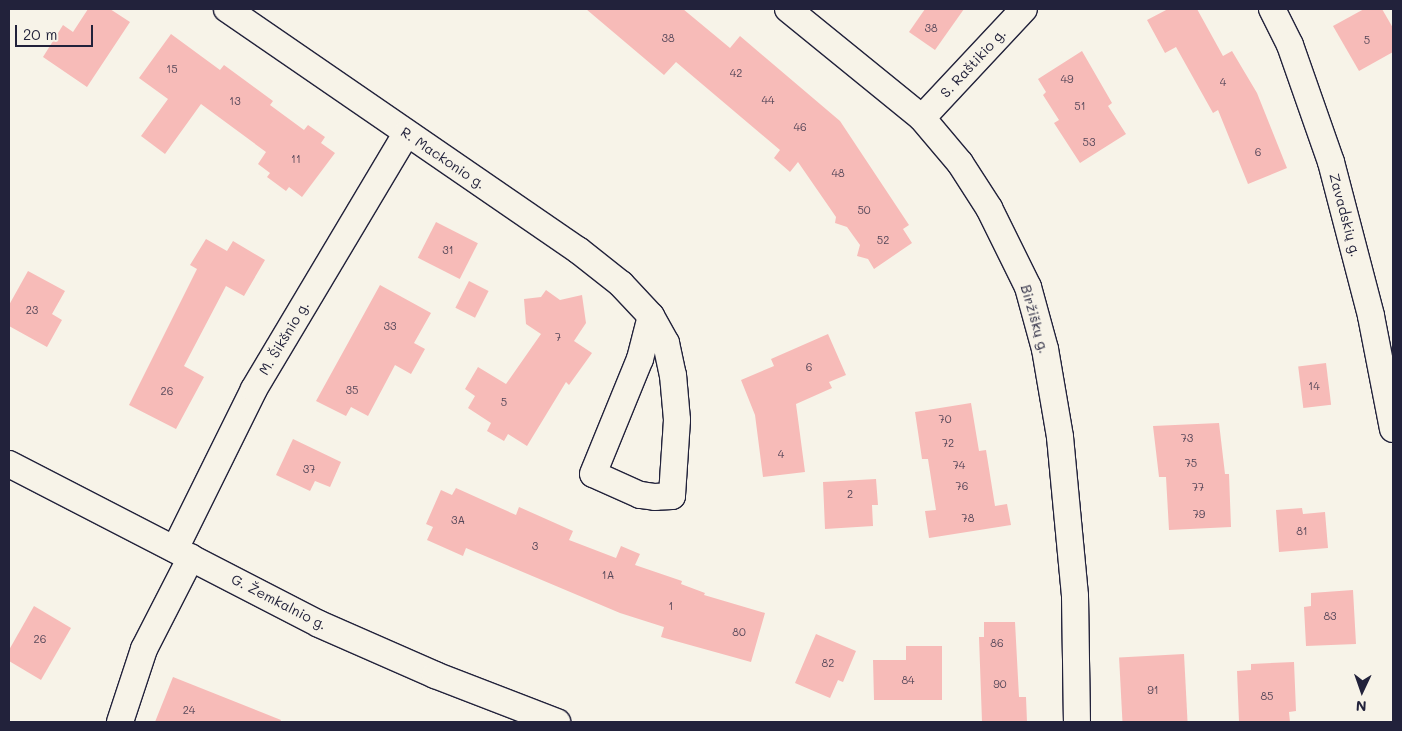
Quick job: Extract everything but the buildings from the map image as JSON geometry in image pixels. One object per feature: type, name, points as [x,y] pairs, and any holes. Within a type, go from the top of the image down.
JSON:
[{"type":"street","name":"R. Mackonio g.","points":[[227,9],[406,134],[578,250],[621,284],[651,316],[666,343],[673,374],[678,420],[672,496],[655,497],[640,495],[593,474],[640,359],[651,316]]},
{"type":"street","name":"Biržiškų g.","points":[[788,9],[922,118],[960,163],[988,208],[1028,287],[1046,349],[1060,437],[1075,596],[1077,722]]},
{"type":"street","name":"S. Raštikio g.","points":[[922,118],[1024,9]]},
{"type":"street","name":"Zavadskių g.","points":[[1272,9],[1290,45],[1331,162],[1371,316],[1393,429]]},
{"type":"street","name":"M. Šikšnio g.","points":[[120,722],[144,649],[254,389],[406,134]]},
{"type":"street","name":"G. Žemkalnio g.","points":[[9,464],[319,624],[435,675],[557,722]]}]
